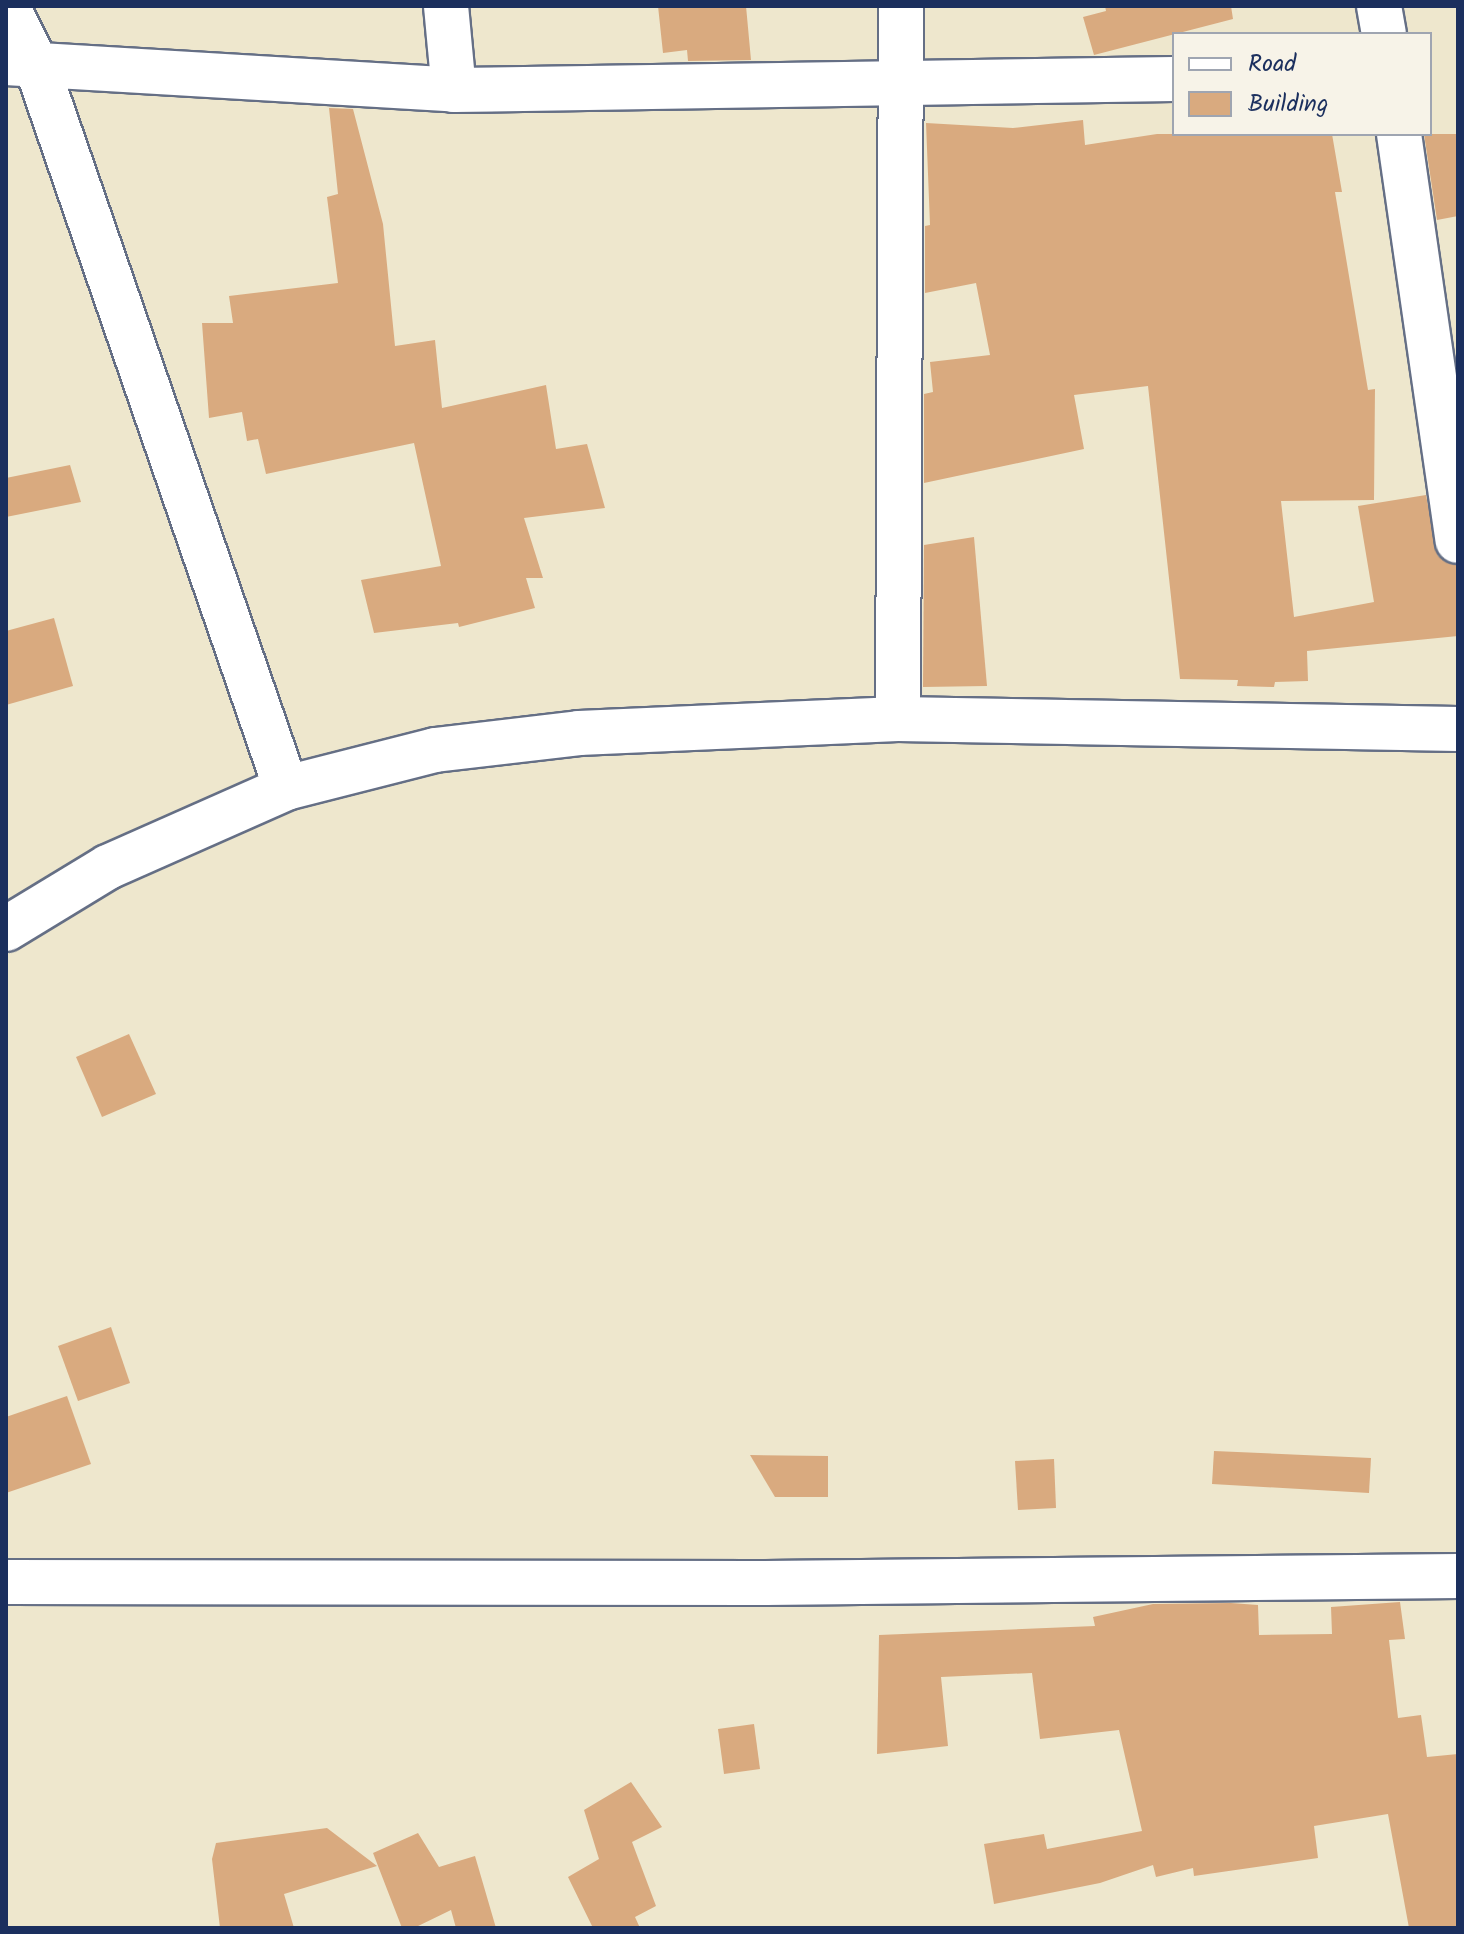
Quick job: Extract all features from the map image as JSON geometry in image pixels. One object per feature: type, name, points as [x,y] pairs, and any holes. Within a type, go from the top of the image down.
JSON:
[{"type":"street","points":[[7,6],[21,64],[286,788]]},
{"type":"street","points":[[446,6],[454,90]]},
{"type":"street","points":[[898,719],[901,6]]},
{"type":"street","points":[[1379,6],[1384,32]]},
{"type":"street","points":[[21,64],[454,90],[900,86],[1172,79]]},
{"type":"street","points":[[1399,136],[1446,376],[1458,541]]},
{"type":"street","points":[[6,929],[108,867],[286,788],[435,750],[565,734],[898,719],[1458,729]]},
{"type":"street","points":[[6,1582],[765,1583],[1458,1576]]},
{"type":"building","points":[[658,6],[746,6],[751,60],[688,61],[687,50],[663,53]]},
{"type":"building","points":[[1105,6],[1231,6],[1233,19],[1172,32],[1172,35],[1094,55],[1083,17],[1106,11]]},
{"type":"building","points":[[329,108],[353,109],[383,224],[395,346],[435,340],[442,408],[546,385],[556,449],[587,444],[605,508],[524,518],[543,578],[526,578],[535,608],[459,627],[458,623],[374,633],[361,580],[441,566],[414,443],[266,474],[258,439],[247,441],[242,412],[209,418],[202,323],[233,323],[229,296],[338,283],[327,197],[338,194]]},
{"type":"building","points":[[1083,120],[1085,145],[1157,134],[1332,136],[1342,192],[1335,192],[1368,390],[1375,389],[1374,500],[1281,501],[1294,617],[1374,602],[1358,506],[1426,495],[1438,556],[1458,565],[1458,636],[1307,651],[1308,681],[1275,682],[1274,687],[1237,686],[1238,680],[1180,679],[1148,386],[1074,395],[1084,449],[924,483],[924,394],[933,392],[930,362],[990,355],[976,283],[925,293],[925,226],[930,225],[926,123],[1013,128]]},
{"type":"building","points":[[1458,134],[1458,216],[1437,220],[1424,136]]},
{"type":"building","points":[[70,465],[81,502],[6,517],[6,478]]},
{"type":"building","points":[[974,537],[987,686],[923,687],[924,545]]},
{"type":"building","points":[[54,618],[73,686],[6,705],[6,631]]},
{"type":"building","points":[[129,1034],[156,1094],[102,1117],[76,1057]]},
{"type":"building","points":[[111,1327],[130,1383],[78,1401],[58,1346]]},
{"type":"building","points":[[67,1396],[91,1464],[6,1493],[6,1417]]},
{"type":"building","points":[[1214,1451],[1371,1458],[1369,1493],[1212,1484]]},
{"type":"building","points":[[750,1455],[828,1456],[828,1497],[775,1497]]},
{"type":"building","points":[[1054,1459],[1056,1508],[1018,1510],[1015,1461]]},
{"type":"building","points":[[1400,1602],[1405,1639],[1389,1640],[1398,1718],[1421,1715],[1427,1757],[1458,1754],[1458,1928],[1409,1928],[1388,1814],[1314,1826],[1318,1858],[1194,1876],[1193,1868],[1156,1877],[1153,1865],[1100,1883],[994,1904],[984,1844],[1044,1834],[1047,1849],[1142,1831],[1119,1730],[1040,1739],[1032,1673],[941,1677],[948,1746],[877,1754],[879,1635],[1095,1626],[1093,1617],[1153,1604],[1231,1603],[1258,1605],[1259,1635],[1332,1634],[1331,1607]]},
{"type":"building","points":[[754,1724],[760,1769],[724,1774],[718,1729]]},
{"type":"building","points":[[631,1782],[662,1827],[632,1842],[656,1906],[635,1917],[640,1928],[593,1928],[568,1877],[599,1859],[584,1810]]},
{"type":"building","points":[[327,1828],[377,1866],[284,1894],[294,1928],[220,1928],[212,1859],[216,1843]]},
{"type":"building","points":[[418,1833],[439,1867],[475,1856],[496,1928],[456,1928],[451,1910],[414,1928],[402,1928],[373,1853]]}]
